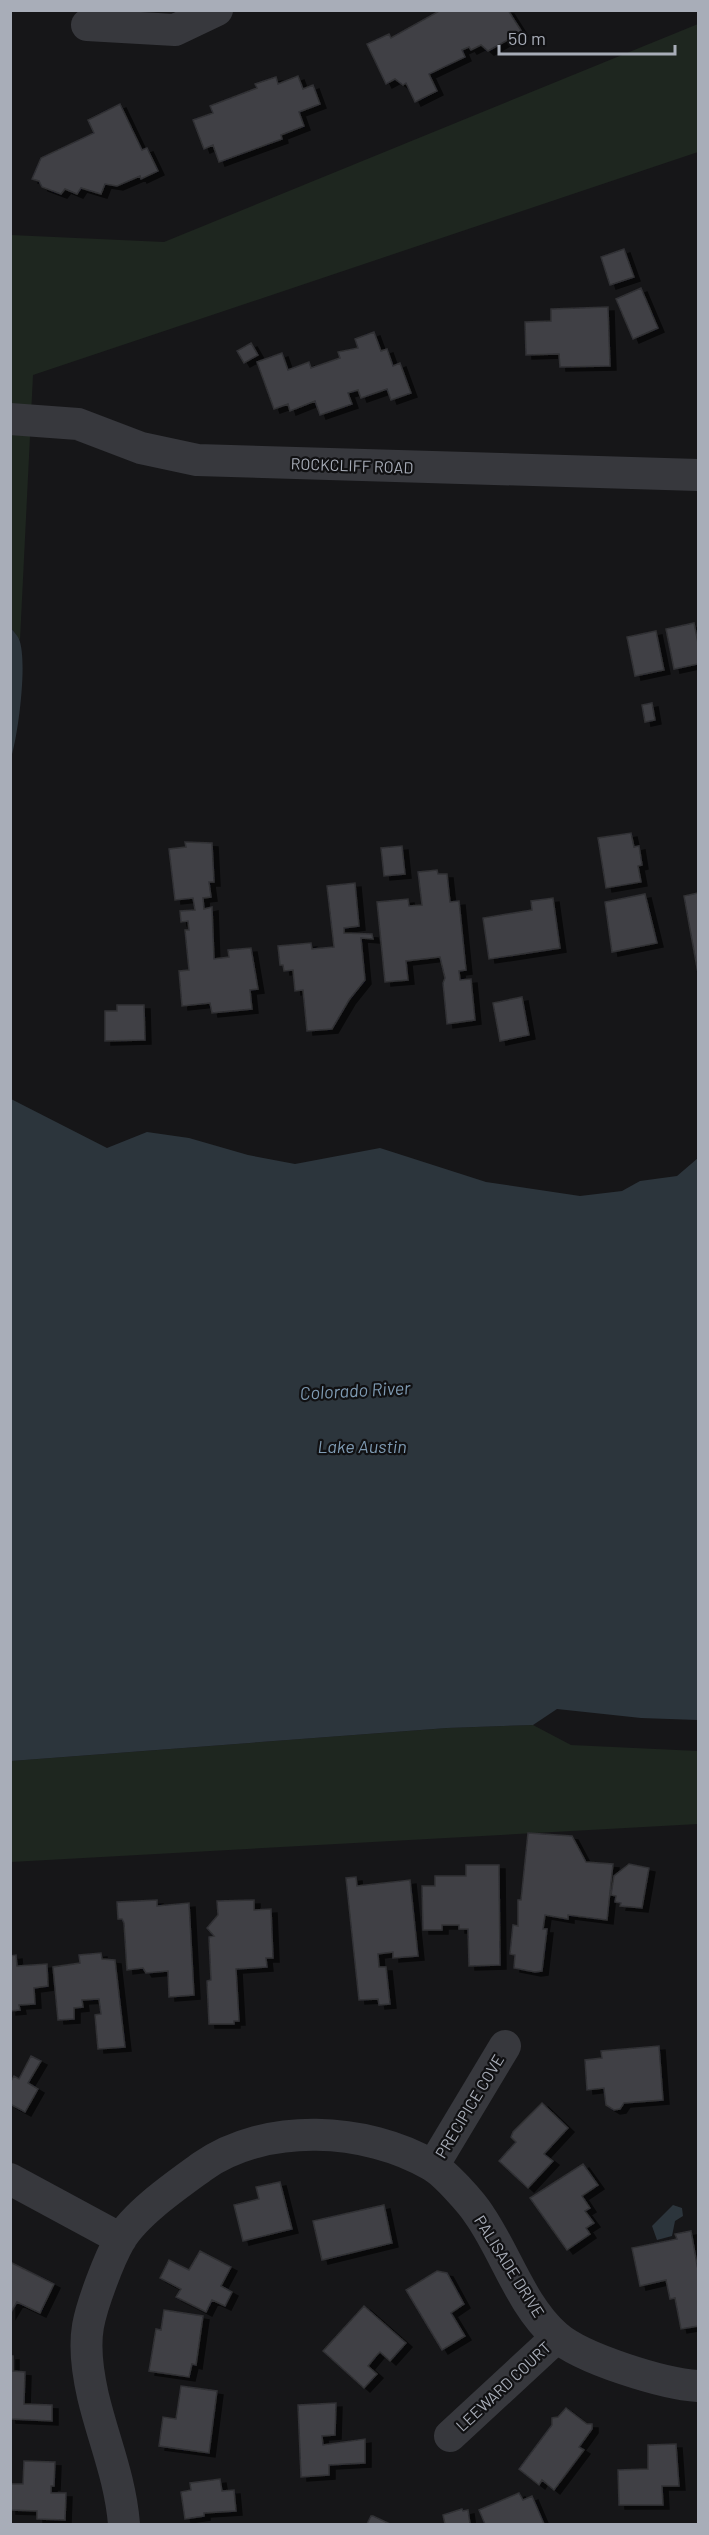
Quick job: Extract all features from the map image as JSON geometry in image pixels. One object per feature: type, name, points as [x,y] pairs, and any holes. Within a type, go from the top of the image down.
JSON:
[{"type":"street","points":[[87,25],[175,30],[217,10]]},
{"type":"street","name":"ROCKCLIFF ROAD","points":[[10,419],[78,424],[141,448],[197,460],[699,475]]},
{"type":"street","name":"PRECIPICE COVE","points":[[433,2166],[506,2046]]},
{"type":"street","name":"PALISADE DRIVE","points":[[123,2524],[121,2490],[94,2397],[87,2360],[88,2325],[121,2239],[162,2196],[208,2163],[254,2142],[297,2135],[344,2135],[390,2147],[433,2166],[480,2214],[532,2305],[557,2337],[590,2354],[650,2378],[699,2386]]},
{"type":"street","points":[[10,2180],[121,2239]]},
{"type":"street","name":"LEEWARD COURT","points":[[450,2436],[557,2337]]},
{"type":"shaded area","points":[[698,24],[698,152],[33,375],[20,640],[11,628],[11,235],[164,242]]},
{"type":"shaded area","points":[[533,1725],[571,1745],[698,1751],[698,1824],[11,1862],[11,1761],[447,1728]]},
{"type":"water","points":[[11,628],[19,639],[23,664],[19,716],[11,758]]},
{"type":"water","name":"Lake Austin","points":[[11,1099],[107,1148],[147,1132],[189,1138],[248,1155],[295,1164],[380,1148],[486,1182],[580,1196],[622,1191],[640,1181],[677,1176],[698,1158],[698,1720],[641,1718],[557,1709],[533,1725],[447,1728],[11,1761]]},
{"type":"water","points":[[673,2205],[682,2208],[683,2216],[675,2221],[672,2236],[657,2240],[652,2226]]},
{"type":"building","points":[[441,10],[508,10],[522,32],[488,51],[481,45],[471,50],[469,47],[462,50],[465,57],[429,74],[437,91],[415,102],[406,83],[403,85],[395,79],[386,84],[367,44],[389,34],[391,38]]},
{"type":"building","points":[[298,76],[303,89],[313,85],[320,104],[299,112],[304,126],[281,135],[282,139],[219,162],[213,145],[204,149],[193,120],[213,113],[210,106],[257,88],[255,84],[276,77],[278,84]]},
{"type":"building","points":[[120,104],[142,150],[147,148],[158,171],[117,186],[105,184],[101,194],[81,188],[77,194],[65,189],[61,194],[42,187],[39,181],[32,179],[41,158],[94,133],[88,120]]},
{"type":"building","points":[[624,249],[634,277],[610,285],[601,257]]},
{"type":"building","points":[[641,288],[658,328],[633,339],[616,299]]},
{"type":"building","points":[[608,307],[610,366],[560,367],[559,354],[526,355],[525,322],[551,321],[551,309]]},
{"type":"building","points":[[374,332],[381,351],[387,349],[393,366],[400,363],[411,393],[391,400],[387,389],[361,398],[358,390],[348,393],[352,404],[320,415],[315,401],[290,411],[288,404],[274,409],[257,362],[282,353],[288,370],[309,362],[311,368],[340,358],[338,352],[358,348],[355,339]]},
{"type":"building","points":[[251,343],[258,355],[244,363],[237,351]]},
{"type":"building","points":[[694,623],[698,643],[698,664],[674,669],[666,629]]},
{"type":"building","points":[[656,631],[664,670],[635,676],[627,637]]},
{"type":"building","points":[[652,703],[655,720],[645,722],[642,705]]},
{"type":"building","points":[[631,833],[634,847],[639,846],[642,865],[638,866],[641,882],[606,888],[598,838]]},
{"type":"building","points":[[185,842],[212,843],[214,882],[209,882],[211,897],[203,898],[204,909],[212,907],[214,959],[229,957],[228,950],[251,948],[258,989],[250,990],[252,1009],[212,1013],[210,1003],[182,1006],[179,971],[189,970],[185,930],[189,930],[188,921],[181,922],[180,911],[195,910],[193,898],[175,900],[169,849],[186,847]]},
{"type":"building","points":[[402,846],[405,874],[384,876],[381,848]]},
{"type":"building","points":[[437,870],[438,874],[447,874],[450,902],[459,901],[466,970],[459,971],[460,980],[471,979],[475,1020],[447,1024],[443,983],[445,978],[440,957],[406,961],[408,980],[385,982],[377,902],[408,899],[409,906],[422,905],[418,872]]},
{"type":"building","points":[[355,883],[359,926],[344,928],[344,933],[372,934],[373,939],[361,938],[365,980],[349,1000],[332,1029],[307,1031],[303,990],[295,991],[293,970],[284,971],[283,965],[280,965],[278,946],[311,943],[312,949],[334,947],[327,886]]},
{"type":"building","points":[[698,893],[698,973],[684,896]]},
{"type":"building","points":[[645,894],[657,943],[612,952],[605,902]]},
{"type":"building","points":[[553,898],[560,948],[489,959],[483,918],[532,910],[531,901]]},
{"type":"building","points":[[522,997],[529,1035],[500,1041],[493,1003]]},
{"type":"building","points":[[117,1005],[144,1005],[145,1040],[105,1041],[105,1011],[117,1011]]},
{"type":"building","points":[[528,1833],[572,1836],[586,1862],[613,1864],[607,1920],[568,1915],[568,1919],[545,1915],[543,1929],[547,1929],[542,1971],[535,1972],[514,1968],[515,1955],[510,1954],[513,1925],[518,1926],[518,1900],[521,1900]]},
{"type":"building","points":[[629,1864],[649,1868],[642,1908],[620,1906],[621,1903],[615,1902],[616,1896],[611,1895],[614,1876]]},
{"type":"building","points":[[466,1865],[499,1865],[500,1965],[469,1966],[468,1929],[459,1929],[459,1925],[442,1925],[442,1930],[423,1930],[422,1886],[435,1886],[435,1876],[466,1876]]},
{"type":"building","points":[[356,1877],[357,1886],[410,1880],[418,1956],[393,1958],[393,1952],[378,1954],[379,1967],[386,1967],[390,2004],[379,2005],[378,1999],[359,2000],[346,1878]]},
{"type":"building","points":[[157,1900],[157,1906],[189,1903],[194,1995],[169,1997],[168,1971],[146,1973],[143,1968],[127,1970],[124,1923],[122,1919],[118,1919],[117,1902]]},
{"type":"building","points":[[254,1900],[254,1910],[271,1909],[273,1958],[266,1958],[267,1967],[236,1969],[239,2021],[234,2021],[234,2024],[209,2024],[207,1981],[211,1980],[209,1937],[214,1936],[207,1928],[218,1915],[217,1901]]},
{"type":"building","points":[[101,1953],[102,1959],[115,1960],[125,2047],[98,2049],[95,2015],[101,2014],[99,1999],[82,2000],[83,2007],[74,2008],[74,2019],[58,2020],[53,1967],[80,1963],[79,1955]]},
{"type":"building","points":[[16,1955],[17,1966],[47,1964],[48,1986],[34,1988],[35,2004],[19,2005],[20,2010],[10,2011],[10,1956]]},
{"type":"building","points":[[659,2046],[663,2100],[624,2103],[620,2109],[614,2110],[606,2105],[604,2088],[587,2090],[585,2060],[602,2058],[601,2051]]},
{"type":"building","points":[[31,2056],[41,2061],[28,2083],[38,2089],[25,2112],[10,2104],[10,2083],[14,2076],[19,2079]]},
{"type":"building","points":[[542,2103],[568,2128],[544,2154],[553,2161],[528,2188],[499,2161],[516,2142],[511,2137],[513,2132]]},
{"type":"building","points":[[583,2164],[598,2185],[582,2196],[590,2208],[585,2211],[594,2223],[586,2228],[590,2234],[567,2250],[530,2198]]},
{"type":"building","points":[[280,2182],[292,2229],[243,2241],[234,2205],[259,2199],[256,2187]]},
{"type":"building","points":[[384,2205],[392,2243],[322,2260],[313,2221]]},
{"type":"building","points":[[691,2231],[698,2270],[698,2326],[681,2329],[675,2298],[670,2299],[666,2280],[640,2286],[632,2248],[677,2239],[675,2234]]},
{"type":"building","points":[[200,2251],[231,2267],[221,2286],[232,2292],[225,2306],[212,2300],[206,2312],[176,2297],[181,2289],[160,2278],[169,2260],[189,2270]]},
{"type":"building","points":[[10,2262],[54,2284],[40,2313],[17,2302],[10,2314]]},
{"type":"building","points":[[437,2271],[447,2273],[464,2304],[451,2313],[465,2336],[442,2350],[406,2290]]},
{"type":"building","points":[[364,2306],[406,2343],[390,2361],[380,2352],[377,2355],[368,2366],[377,2374],[364,2388],[323,2351]]},
{"type":"building","points":[[164,2310],[203,2316],[196,2365],[192,2364],[189,2377],[149,2371],[156,2329],[161,2330]]},
{"type":"building","points":[[10,2356],[13,2356],[13,2371],[25,2372],[24,2404],[52,2405],[52,2421],[10,2419]]},
{"type":"building","points":[[181,2386],[217,2391],[209,2453],[159,2446],[163,2417],[176,2419]]},
{"type":"building","points":[[336,2403],[335,2435],[322,2436],[323,2445],[365,2439],[365,2463],[329,2465],[329,2475],[301,2477],[298,2405]]},
{"type":"building","points":[[566,2408],[587,2424],[592,2424],[592,2429],[579,2447],[584,2450],[554,2490],[542,2480],[539,2485],[519,2469],[552,2425],[552,2418],[558,2417]]},
{"type":"building","points":[[676,2444],[679,2486],[662,2486],[663,2505],[619,2505],[618,2470],[648,2469],[648,2445]]},
{"type":"building","points":[[24,2461],[55,2462],[54,2486],[51,2486],[51,2493],[66,2493],[65,2520],[37,2519],[37,2511],[10,2510],[10,2484],[23,2484]]},
{"type":"building","points":[[220,2479],[222,2491],[234,2490],[236,2511],[204,2513],[204,2516],[185,2519],[181,2492],[191,2490],[190,2483]]},
{"type":"building","points":[[519,2493],[523,2500],[532,2496],[544,2524],[485,2524],[479,2510]]},
{"type":"building","points":[[462,2509],[463,2511],[468,2510],[470,2524],[445,2524],[443,2515]]},
{"type":"building","points":[[373,2516],[390,2524],[367,2524]]},
{"type":"water label","name":"Colorado River","points":[[355,1390]]}]
